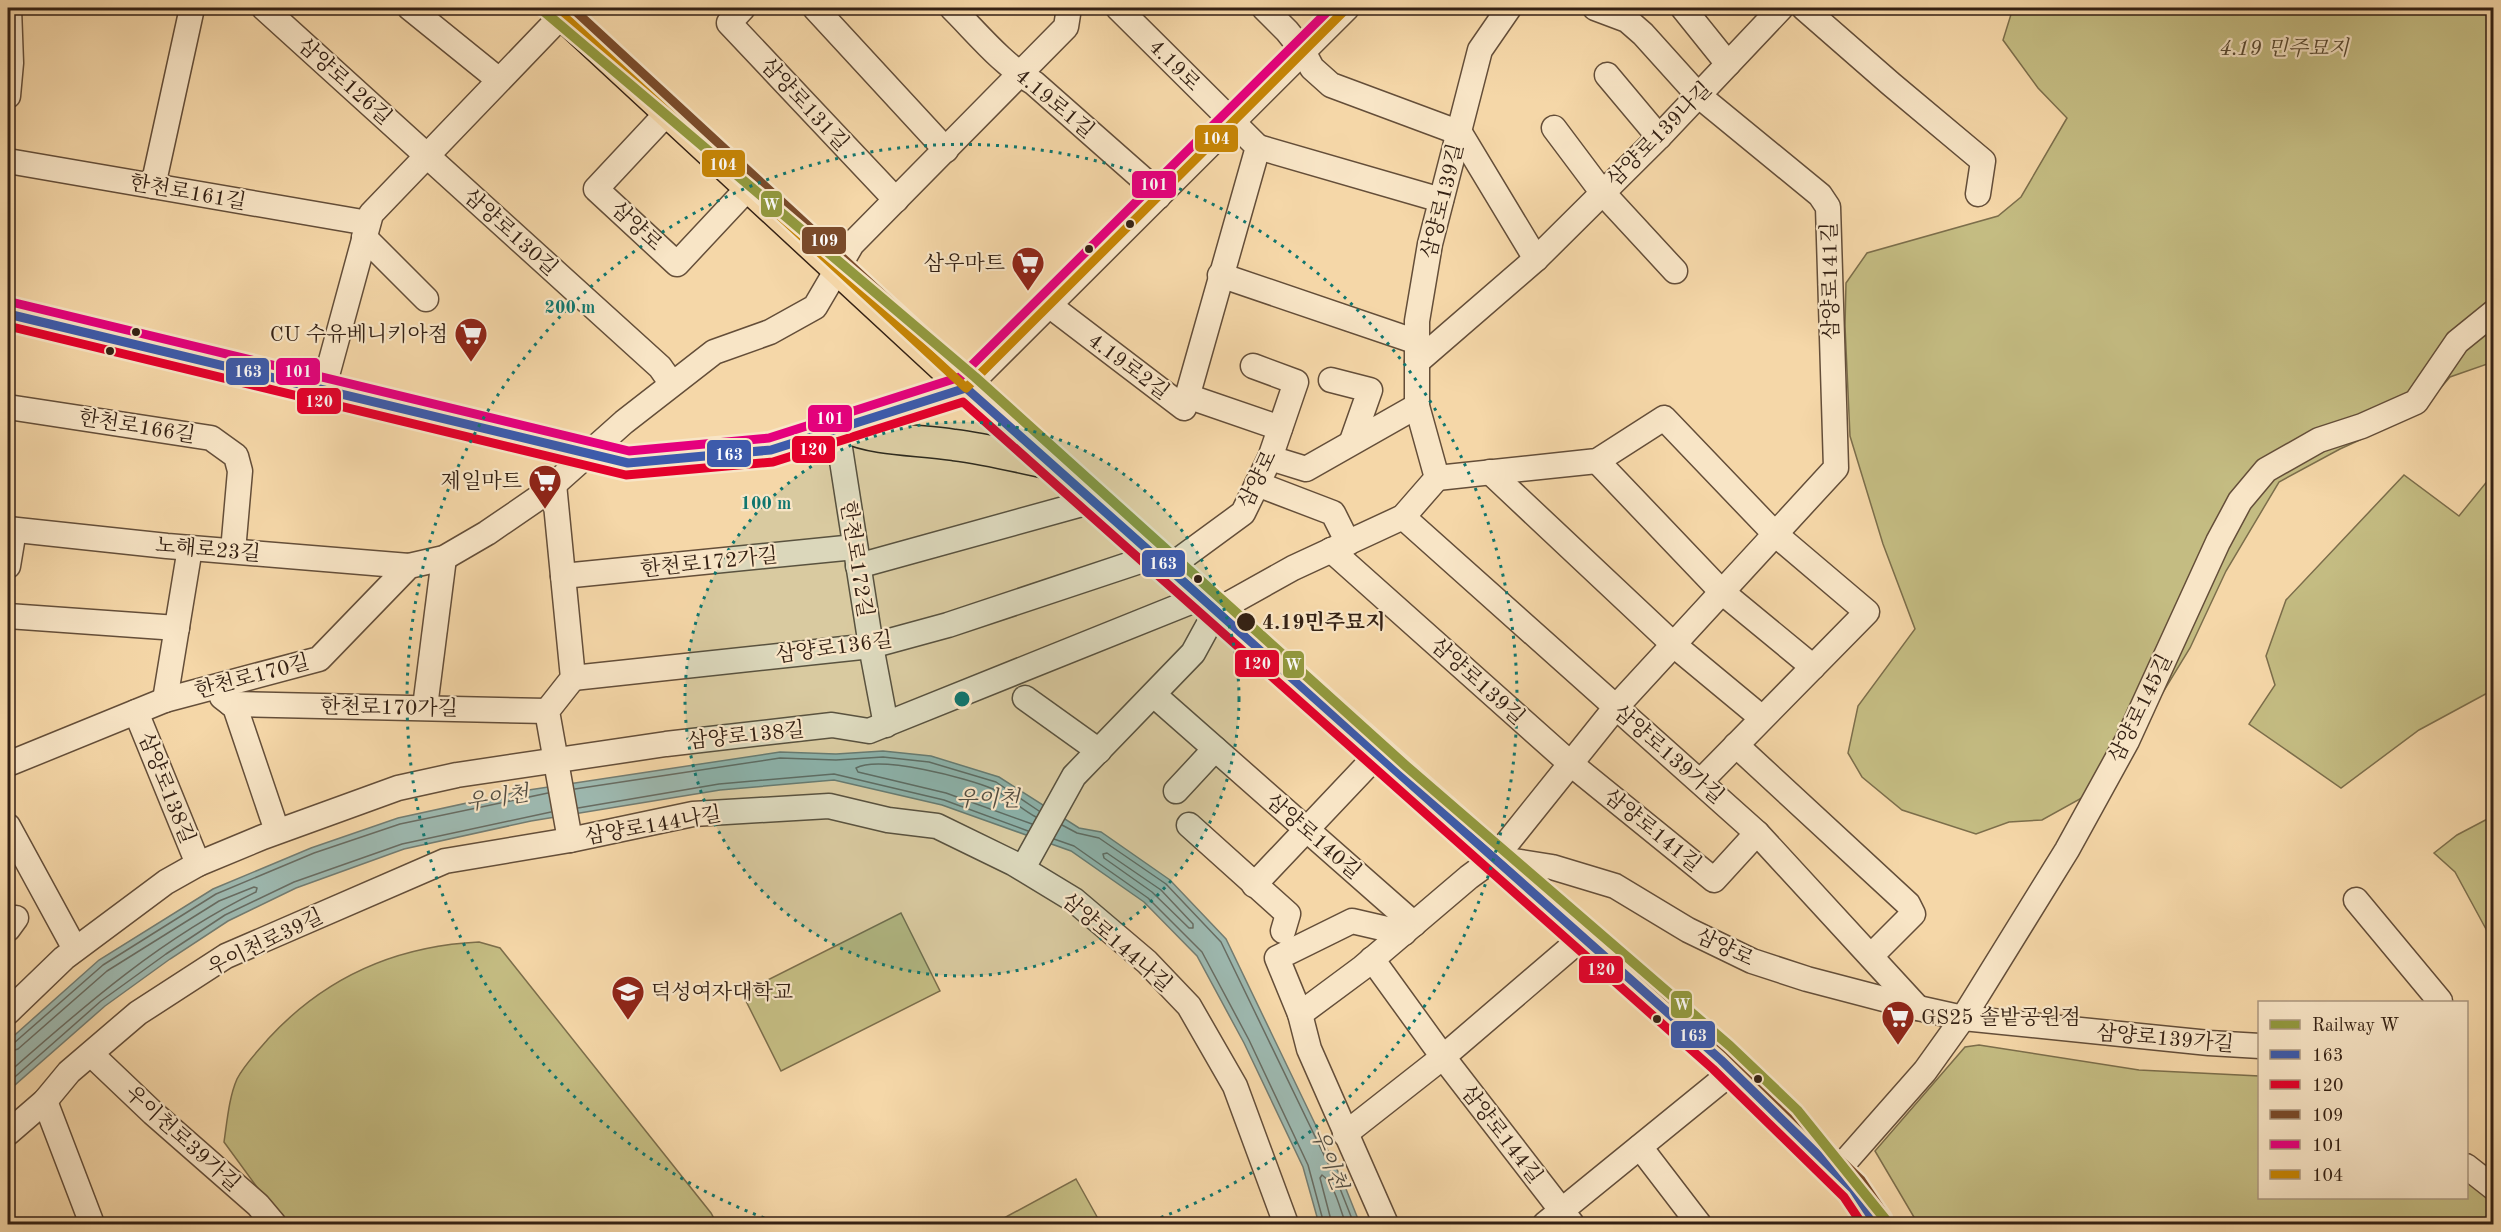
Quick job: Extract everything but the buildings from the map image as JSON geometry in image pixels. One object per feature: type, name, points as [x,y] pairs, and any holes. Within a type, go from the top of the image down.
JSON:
[{"type":"main road","points":[[562,10],[668,112],[966,388],[1733,1071],[1853,1188],[1876,1224]]},
{"type":"main road","points":[[841,428],[865,435],[952,444],[1050,464]]},
{"type":"street","points":[[8,96],[11,63],[9,8]]},
{"type":"street","points":[[153,186],[192,8]]},
{"type":"street","name":"삼양로126길","points":[[264,8],[427,155]]},
{"type":"street","points":[[410,8],[499,80]]},
{"type":"street","name":"삼양로131길","points":[[743,8],[729,23],[896,200]]},
{"type":"street","points":[[814,8],[946,150]]},
{"type":"street","name":"4.19로1길","points":[[952,8],[1020,75],[1034,83],[1144,180],[1158,197]]},
{"type":"street","points":[[409,566],[444,558],[487,533],[554,484],[672,384],[714,352],[770,332],[815,307],[852,244],[1066,27],[1069,8]]},
{"type":"street","name":"4.19로","points":[[1118,8],[1232,123]]},
{"type":"street","points":[[1264,8],[1287,31],[1303,51],[1312,68],[1331,85],[1460,133],[1536,259]]},
{"type":"street","points":[[8,314],[628,463],[771,450],[966,388],[1347,8]]},
{"type":"street","name":"삼양로141길","points":[[1300,1014],[1495,858],[1616,707],[1836,468],[1828,207],[1820,195],[1698,95],[1643,34],[1627,20],[1595,8]]},
{"type":"street","points":[[1683,8],[1728,64]]},
{"type":"street","name":"삼양로139나길","points":[[1417,352],[1536,259],[1659,137],[1780,8]]},
{"type":"street","points":[[1804,8],[1983,161],[1978,194]]},
{"type":"street","points":[[323,390],[371,214],[499,80],[562,10]]},
{"type":"street","name":"삼양로139길","points":[[1437,478],[1417,406],[1417,321],[1430,244],[1480,50],[1502,10]]},
{"type":"street","points":[[1607,75],[1659,137]]},
{"type":"street","name":"삼양로","points":[[668,112],[596,189],[653,242],[677,264],[749,187]]},
{"type":"street","points":[[1232,123],[1258,147],[1441,200]]},
{"type":"street","points":[[1554,128],[1602,192],[1675,271]]},
{"type":"street","name":"4.19로2길","points":[[1049,305],[1184,408],[1258,147]]},
{"type":"street","name":"삼양로130길","points":[[427,155],[660,367],[672,384]]},
{"type":"street","name":"한천로161길","points":[[8,161],[153,186],[366,230]]},
{"type":"street","points":[[366,230],[426,299]]},
{"type":"street","points":[[1220,275],[1417,352]]},
{"type":"street","name":"삼양로145길","points":[[1836,1172],[1925,1071],[1963,1018],[2067,850],[2127,741],[2218,542],[2240,501],[2266,470],[2319,440],[2362,426],[2416,402],[2457,342],[2493,312]]},
{"type":"street","name":"삼양로","points":[[1162,562],[1243,513],[1270,458],[1296,382],[1253,366]]},
{"type":"street","points":[[1331,380],[1371,390],[1352,441]]},
{"type":"street","name":"삼양로","points":[[1187,396],[1280,428]]},
{"type":"street","name":"한천로166길","points":[[8,406],[211,438],[236,456],[240,471],[234,551]]},
{"type":"street","points":[[1270,458],[1306,469],[1417,406]]},
{"type":"street","points":[[1023,868],[1074,776],[1193,653],[1208,605],[1403,517],[1437,478],[1597,461],[1664,418],[1775,534],[1867,612],[1701,781]]},
{"type":"street","name":"한천로172길","points":[[841,428],[857,556],[886,725]]},
{"type":"street","points":[[1597,461],[1722,592],[1813,667]]},
{"type":"street","points":[[1490,472],[1674,645],[1762,718]]},
{"type":"street","points":[[554,484],[573,678],[547,711],[570,840]]},
{"type":"street","name":"삼양로139길","points":[[1257,484],[1334,513],[1340,547],[1570,764]]},
{"type":"street","points":[[857,556],[1093,501]]},
{"type":"street","name":"삼양로139가길","points":[[1403,517],[1757,832],[1918,1008]]},
{"type":"street","points":[[8,566],[11,530]]},
{"type":"street","name":"노해로23길","points":[[11,530],[190,548],[409,566]]},
{"type":"street","name":"한천로170길","points":[[165,700],[190,548]]},
{"type":"street","name":"한천로172가길","points":[[563,576],[857,556]]},
{"type":"street","points":[[425,707],[444,558]]},
{"type":"street","name":"삼양로136길","points":[[573,678],[871,646],[1162,562]]},
{"type":"street","name":"한천로170길","points":[[8,764],[165,700],[319,658],[409,566]]},
{"type":"street","name":"삼양로138길","points":[[8,1012],[75,949],[156,888],[198,864],[277,831],[398,788],[458,775],[666,744],[832,725],[870,731],[1208,605]]},
{"type":"street","points":[[8,616],[177,628]]},
{"type":"street","points":[[212,687],[235,707],[277,831]]},
{"type":"street","name":"삼양로140길","points":[[1154,695],[1306,829],[1409,928]]},
{"type":"street","points":[[1025,698],[1099,751]]},
{"type":"street","name":"한천로170가길","points":[[231,704],[547,711]]},
{"type":"street","name":"삼양로138길","points":[[136,712],[198,864]]},
{"type":"street","points":[[1736,745],[1908,904],[1913,914],[1871,956]]},
{"type":"street","points":[[1176,791],[1215,749]]},
{"type":"street","points":[[1254,885],[1378,754]]},
{"type":"street","name":"삼양로141길","points":[[1570,764],[1714,880],[1757,832]]},
{"type":"street","name":"삼양로144나길","points":[[570,840],[693,814],[829,806],[888,820],[937,826],[1023,868],[1074,900],[1147,962],[1189,1006],[1235,1086],[1286,1224]]},
{"type":"street","points":[[1189,825],[1288,914],[1282,931]]},
{"type":"street","points":[[8,826],[75,949]]},
{"type":"street","name":"우이천로39길","points":[[8,1133],[45,1101],[69,1072],[138,1013],[226,956],[445,861],[570,840]]},
{"type":"street","name":"삼양로","points":[[1495,858],[1552,867],[1615,886],[1688,930],[1752,961],[1807,979],[1963,1018]]},
{"type":"street","points":[[2356,900],[2438,1001]]},
{"type":"street","points":[[1386,1224],[1309,1049],[1300,1014],[1277,958],[1352,921],[1409,928]]},
{"type":"street","points":[[1346,1134],[1443,1057],[1583,937]]},
{"type":"street","name":"삼양로144길","points":[[1371,959],[1560,1220],[1641,1147],[1733,1071]]},
{"type":"street","name":"삼양로139가길","points":[[1963,1018],[2210,1044],[2258,1046]]},
{"type":"street","name":"우이천로39가길","points":[[91,1054],[153,1113],[258,1205],[273,1224]]},
{"type":"street","points":[[45,1101],[92,1224]]},
{"type":"street","points":[[1641,1147],[1699,1224]]},
{"type":"street","points":[[2468,1168],[2493,1188]]},
{"type":"green space","name":"4.19 민주묘지","points":[[2013,8],[2493,8],[2493,369],[2487,364],[2450,377],[2419,413],[2340,449],[2279,482],[2226,571],[2190,648],[2107,784],[2042,820],[2009,822],[1976,834],[1902,810],[1862,777],[1848,753],[1858,706],[1915,629],[1883,544],[1850,436],[1845,326],[1846,283],[1867,253],[1998,216],[2021,197],[2067,118],[2038,88],[2003,40]]},
{"type":"green space","points":[[2493,474],[2493,690],[2419,730],[2341,788],[2249,724],[2275,685],[2266,656],[2286,600],[2404,475],[2459,516]]},
{"type":"green space","points":[[2493,816],[2493,942],[2455,872],[2434,853],[2457,835]]},
{"type":"green space","points":[[901,913],[940,991],[781,1071],[742,993]]},
{"type":"green space","points":[[479,942],[500,948],[711,1213],[717,1224],[284,1224],[224,1142],[232,1094],[243,1069],[290,1017],[313,998],[338,982],[390,958],[419,950]]},
{"type":"green space","points":[[1979,1045],[2139,1070],[2258,1076],[2258,1199],[2468,1199],[2468,1178],[2493,1196],[2493,1224],[1918,1224],[1875,1151],[1965,1047]]},
{"type":"green space","points":[[1076,1179],[1101,1224],[993,1224]]},
{"type":"water","name":"우이천","points":[[883,751],[931,756],[999,777],[1079,828],[1101,832],[1170,880],[1226,939],[1344,1184],[1360,1224],[1319,1224],[1303,1167],[1244,1043],[1197,956],[1144,902],[1071,851],[942,805],[834,780],[720,790],[531,821],[404,849],[296,888],[228,921],[170,959],[105,1006],[8,1091],[8,1041],[99,960],[213,889],[311,848],[398,818],[522,791],[780,752],[836,754]]},
{"type":"rail line","name":"W","points":[[540,8],[975,377],[1406,766],[1730,1046],[1797,1110],[1889,1224]]},
{"type":"transit line","name":"104","points":[[555,8],[966,388],[1347,8]]},
{"type":"transit line","name":"109","points":[[572,8],[974,379],[1729,1051],[1861,1180],[1886,1217]]},
{"type":"transit line","name":"101","points":[[11,302],[629,451],[769,438],[960,377],[1331,8]]},
{"type":"transit line","name":"163","points":[[8,314],[628,463],[771,450],[966,388]]},
{"type":"transit line","name":"120","points":[[8,326],[626,475],[773,462],[963,402],[1713,1069],[1844,1197],[1862,1224]]},
{"type":"transit line","name":"163","points":[[966,388],[1721,1060],[1853,1189],[1876,1224]]},
{"type":"place","name":"삼우마트","points":[[1028,292]]},
{"type":"place","name":"CU 수유베니키아점","points":[[471,363]]},
{"type":"place","name":"제일마트","points":[[545,510]]},
{"type":"place","name":"4.19민주묘지","points":[[1246,622]]},
{"type":"place","name":"덕성여자대학교","points":[[628,1021]]},
{"type":"place","name":"GS25 솔밭공원점","points":[[1898,1046]]}]
